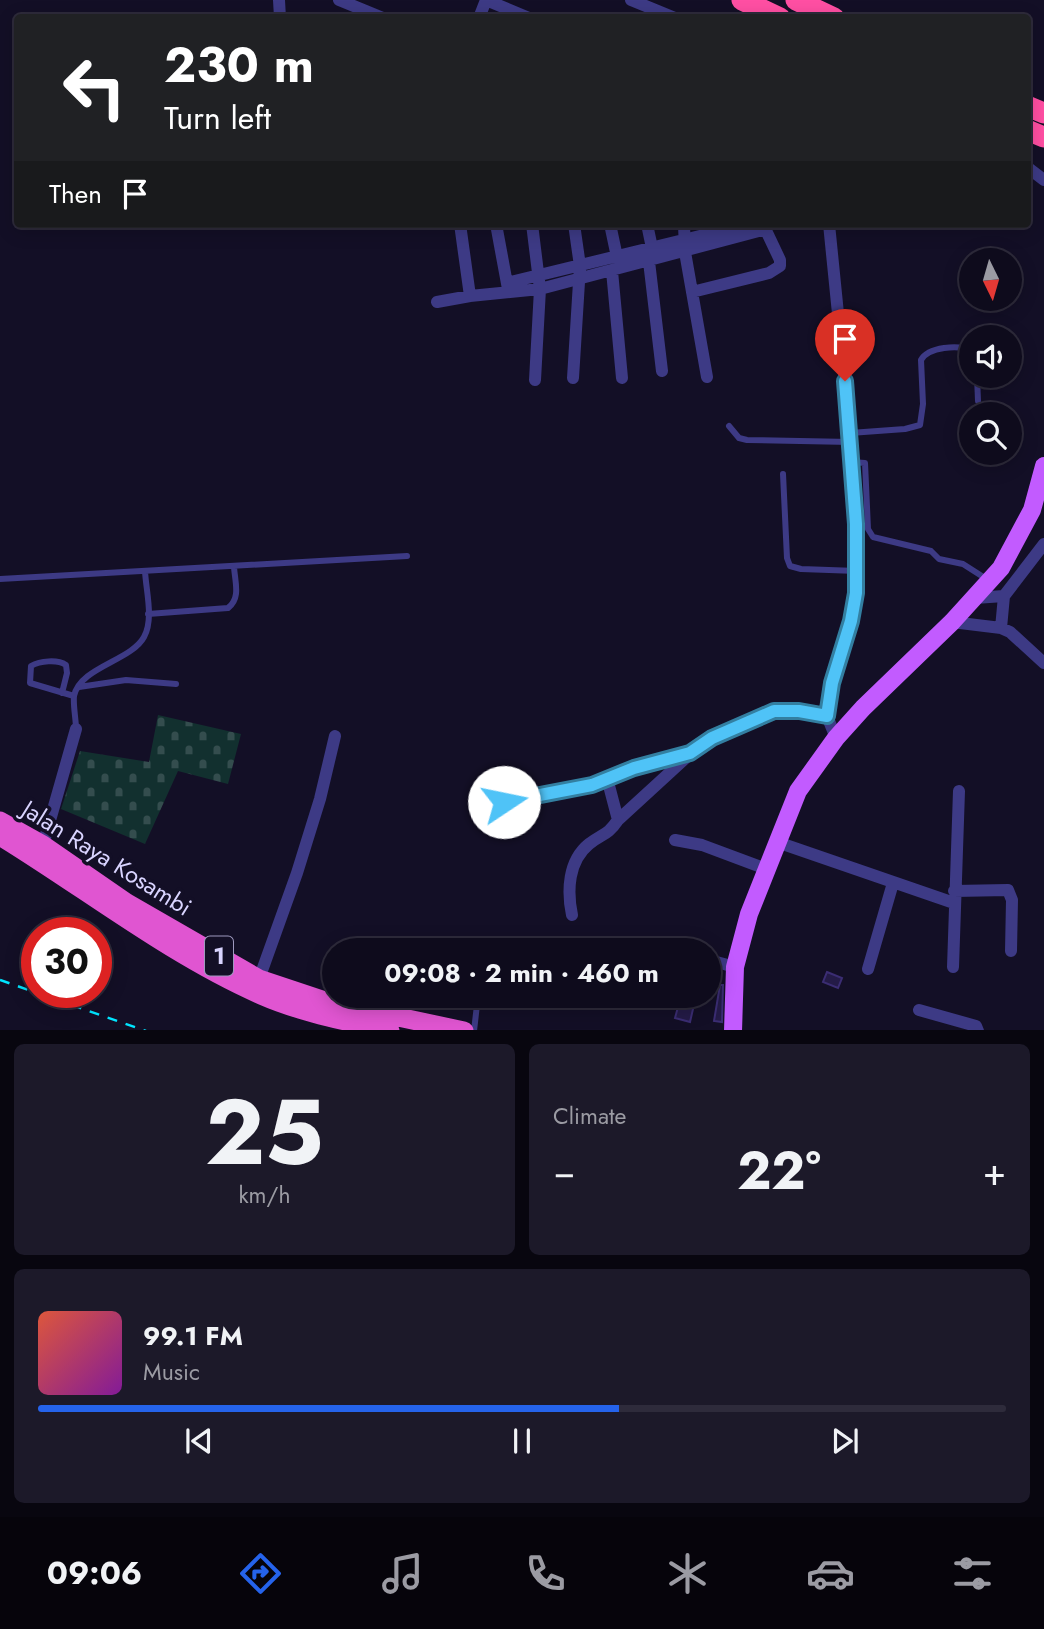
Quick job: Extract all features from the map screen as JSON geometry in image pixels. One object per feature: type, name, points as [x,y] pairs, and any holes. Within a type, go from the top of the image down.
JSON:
[{"type":"highway","points":[[742,0],[772,14]]},
{"type":"highway","points":[[796,0],[826,14]]},
{"type":"highway","name":"Jalan Raya Kosambi","points":[[0,821],[43,845],[127,903],[259,979],[328,1002],[459,1030]]},
{"type":"highway","name":"Jalan Raya Kosambi","points":[[0,836],[122,916],[242,986],[316,1015],[385,1030]]},
{"type":"main road","points":[[733,1030],[735,967],[749,914],[798,790],[836,738],[863,708],[952,622],[1001,568],[1032,510],[1044,466]]},
{"type":"street","points":[[339,0],[373,14]]},
{"type":"street","points":[[486,0],[519,14]]},
{"type":"street","points":[[631,0],[665,14]]},
{"type":"street","points":[[461,228],[470,296]]},
{"type":"street","points":[[497,228],[508,288]]},
{"type":"street","points":[[533,228],[540,282],[535,380]]},
{"type":"street","points":[[573,228],[579,273],[573,378]]},
{"type":"street","points":[[611,228],[617,257]]},
{"type":"street","points":[[648,228],[662,371]]},
{"type":"street","points":[[684,228],[707,377]]},
{"type":"street","points":[[685,246],[724,228]]},
{"type":"street","points":[[579,273],[617,257],[685,246],[760,228]]},
{"type":"street","points":[[692,292],[769,273],[779,266],[780,260],[764,228]]},
{"type":"street","points":[[829,228],[851,437],[857,572],[854,605],[832,683],[827,716],[836,738]]},
{"type":"street","points":[[437,302],[579,273],[612,271],[649,253]]},
{"type":"street","points":[[612,271],[622,378]]},
{"type":"street","points":[[1001,628],[1004,596],[1044,544]]},
{"type":"street","points":[[975,598],[1004,596]]},
{"type":"street","points":[[952,622],[1001,628],[1020,639],[1044,663]]},
{"type":"street","points":[[572,915],[569,892],[578,856],[587,845],[607,834],[618,820],[690,753],[712,738],[774,711],[799,711],[827,716]]},
{"type":"street","points":[[43,845],[76,729]]},
{"type":"street","points":[[259,979],[297,873],[320,799],[335,736]]},
{"type":"street","points":[[504,802],[592,785],[662,759],[690,753]]},
{"type":"street","points":[[607,778],[618,820]]},
{"type":"street","points":[[953,967],[959,791]]},
{"type":"street","points":[[676,840],[702,845],[766,869]]},
{"type":"street","points":[[777,842],[893,883],[954,897],[1008,890],[1012,900],[1011,951]]},
{"type":"street","points":[[869,969],[893,883]]},
{"type":"street","points":[[721,963],[735,967]]},
{"type":"street","points":[[919,1010],[976,1026],[978,1030]]},
{"type":"lane","points":[[729,426],[739,438],[747,440],[851,437],[920,425],[923,404],[921,360],[924,354],[934,350],[959,348]]},
{"type":"lane","points":[[977,388],[978,401]]},
{"type":"lane","points":[[852,462],[865,463],[868,529],[873,537],[932,551],[939,559],[963,564],[990,582]]},
{"type":"lane","points":[[783,474],[787,558],[790,566],[857,572]]},
{"type":"lane","points":[[0,579],[407,556]]},
{"type":"lane","points":[[148,614],[228,608],[235,602],[237,594],[234,567]]},
{"type":"lane","points":[[76,729],[74,696],[79,687],[90,676],[139,643],[148,627],[145,572]]},
{"type":"lane","points":[[62,692],[67,669],[63,663],[57,661],[31,666],[30,683],[74,696]]},
{"type":"lane","points":[[79,687],[125,680],[176,684]]},
{"type":"lane","points":[[474,1030],[477,1008]]},
{"type":"green space","points":[[158,715],[241,734],[228,784],[178,771],[145,844],[61,809],[80,751],[149,762]]},
{"type":"building","points":[[827,972],[842,978],[838,988],[823,982]]},
{"type":"building","points":[[723,985],[722,1022],[714,1021],[716,1008],[721,1008]]},
{"type":"building","points":[[678,1008],[693,1008],[690,1022],[675,1018]]},
{"type":"railway","points":[[0,980],[143,1030]]},
{"type":"route","points":[[504,802],[592,785],[634,768],[690,753],[712,738],[774,711],[799,711],[827,716],[832,683],[851,621],[856,593],[856,524],[845,381]]}]
